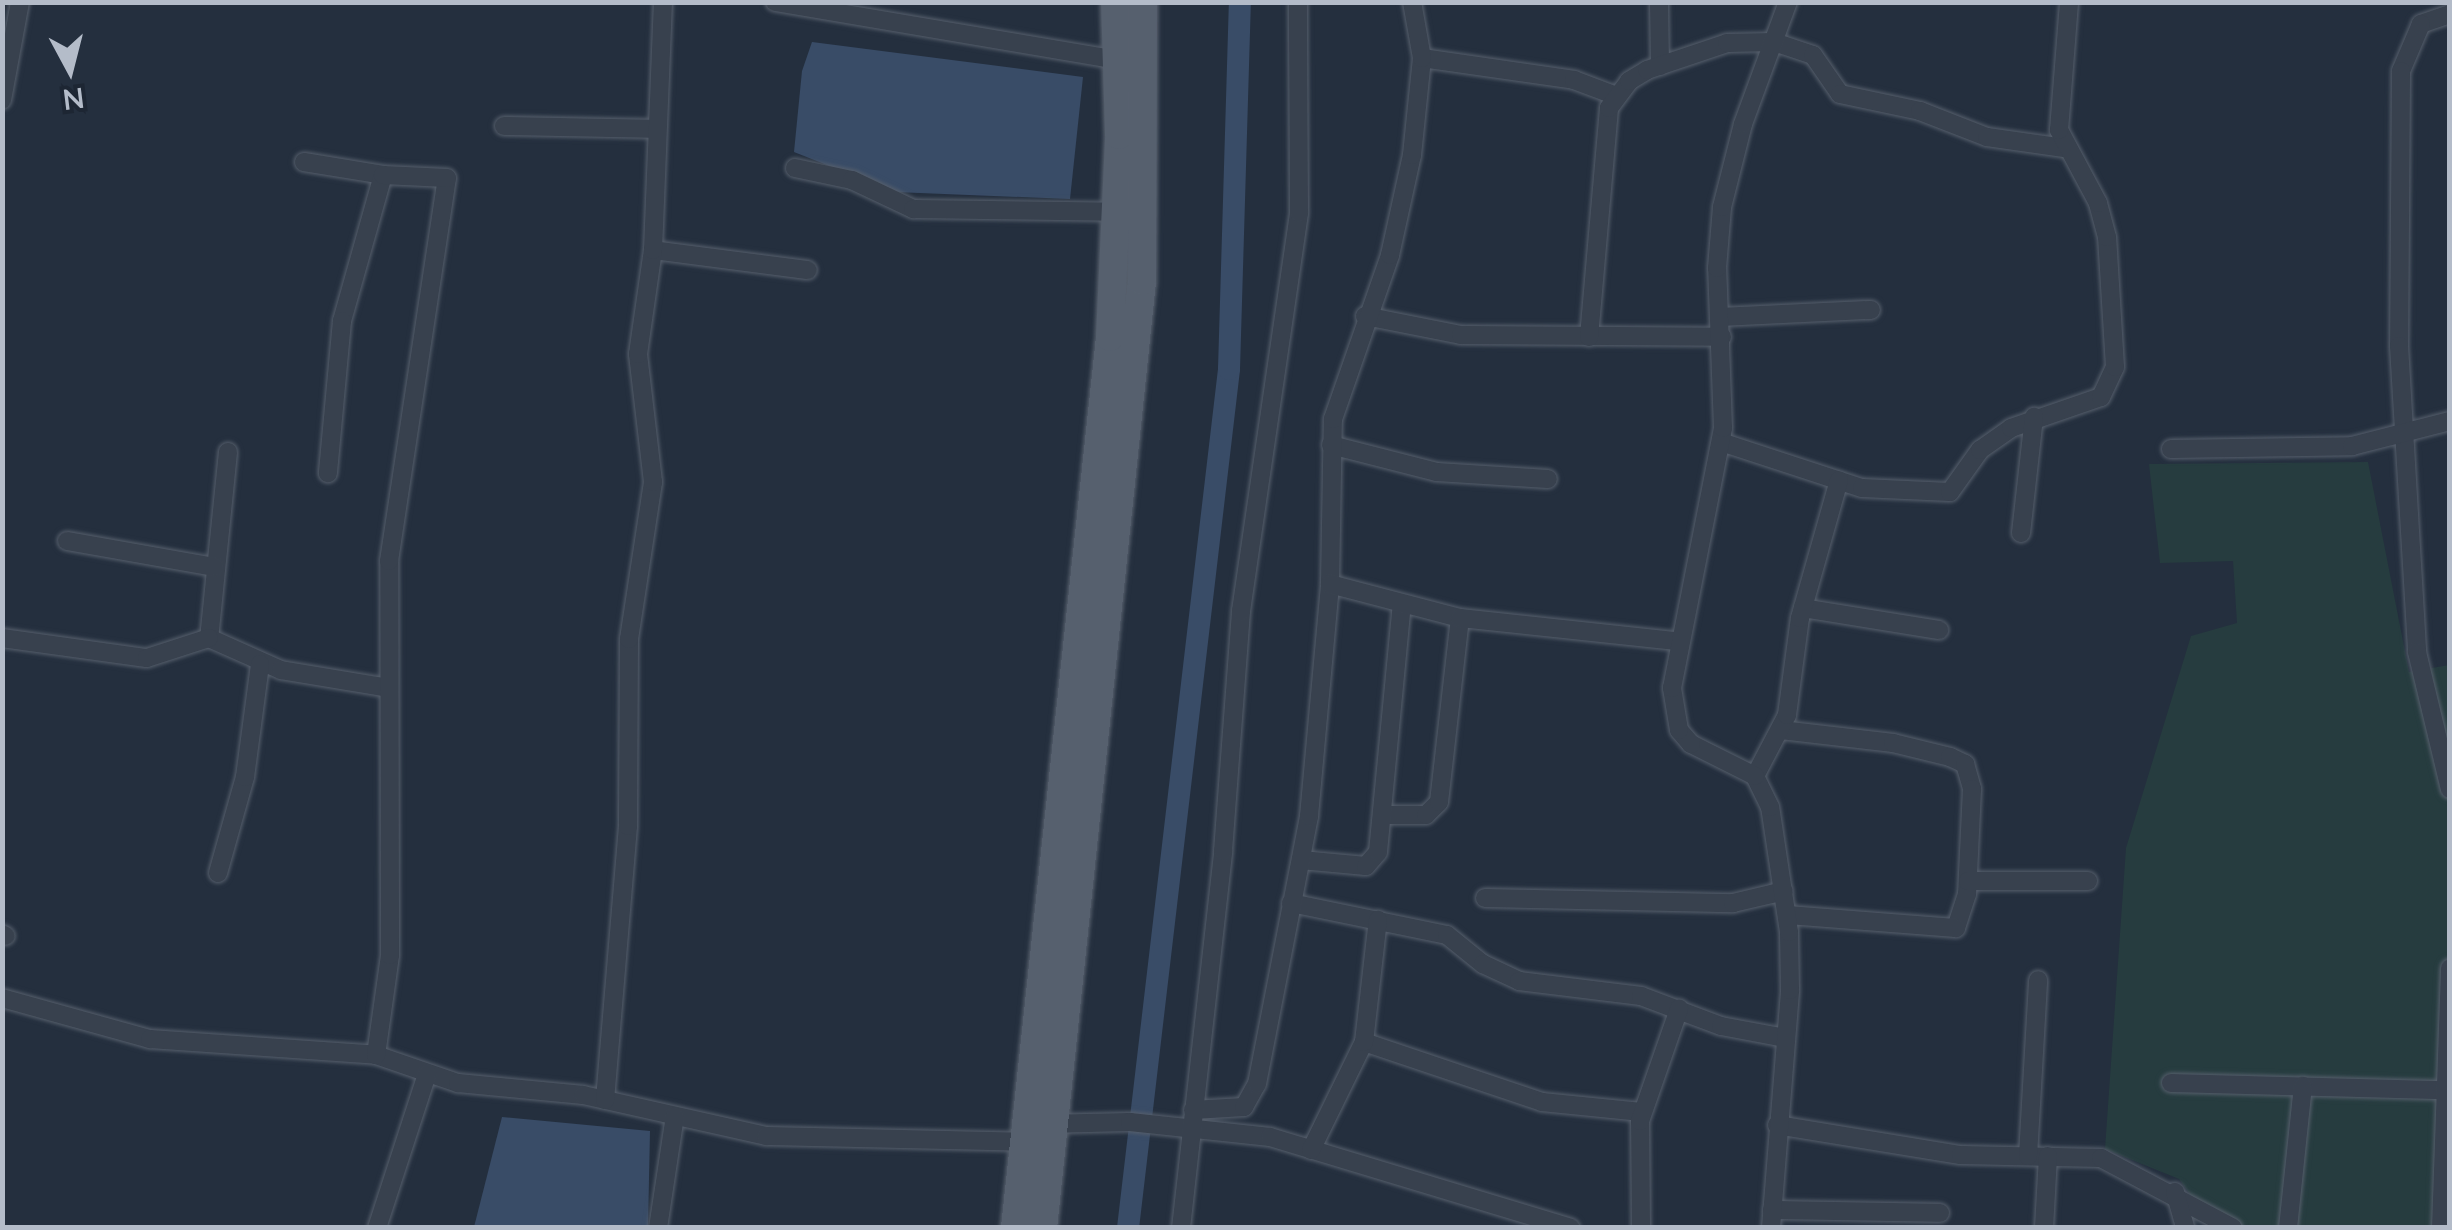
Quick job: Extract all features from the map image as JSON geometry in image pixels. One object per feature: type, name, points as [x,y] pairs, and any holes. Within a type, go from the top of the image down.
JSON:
[{"type":"main road","points":[[1043,1228],[1036,1130],[1092,534],[1117,212],[1115,2]]},
{"type":"main road","points":[[1015,1228],[1036,1130],[1142,281],[1143,2]]},
{"type":"street","points":[[2,100],[9,24],[20,2]]},
{"type":"street","points":[[604,1100],[628,826],[629,639],[652,482],[638,354],[653,250],[654,129],[663,2]]},
{"type":"street","points":[[775,2],[841,8],[1116,60]]},
{"type":"street","points":[[1181,1228],[1187,1120],[1224,851],[1241,611],[1300,213],[1298,2]]},
{"type":"street","points":[[2,998],[150,1038],[376,1054],[427,1074],[604,1100],[814,1142],[1187,1120],[1232,1112],[1251,1101],[1301,860],[1330,584],[1331,445],[1338,391],[1402,208],[1422,58],[1412,2]]},
{"type":"street","points":[[1659,2],[1660,66]]},
{"type":"street","points":[[1788,2],[1722,207],[1722,442],[1708,526],[1677,641],[1672,688],[1679,730],[1690,744],[1756,776],[1770,807],[1787,915],[1786,1038],[1771,1219],[1940,1214]]},
{"type":"street","points":[[1722,442],[1885,491],[1950,492],[1980,450],[2034,417],[2090,405],[2109,386],[2115,367],[2104,220],[2064,148],[2059,105],[2069,2]]},
{"type":"street","points":[[2450,14],[2421,24],[2401,71],[2404,435],[2417,652],[2450,789]]},
{"type":"street","points":[[1614,95],[1660,66],[1728,43],[1774,42],[1813,55],[1840,94],[1920,111],[2000,140],[2064,148]]},
{"type":"street","points":[[1422,58],[1574,80],[1614,95]]},
{"type":"street","points":[[1589,337],[1614,95]]},
{"type":"street","points":[[504,126],[654,129]]},
{"type":"street","points":[[304,162],[384,175],[448,178],[389,562],[390,955],[376,1054]]},
{"type":"street","points":[[795,168],[852,180],[912,209],[1117,212]]},
{"type":"street","points":[[328,473],[342,321],[384,175]]},
{"type":"street","points":[[653,250],[808,270]]},
{"type":"street","points":[[1720,316],[1871,310]]},
{"type":"street","points":[[1365,316],[1461,335],[1722,337]]},
{"type":"street","points":[[2021,534],[2034,417]]},
{"type":"street","points":[[2171,449],[2352,446],[2450,420]]},
{"type":"street","points":[[1331,445],[1449,474],[1548,479]]},
{"type":"street","points":[[209,638],[228,452]]},
{"type":"street","points":[[1756,776],[1781,730],[1802,608],[1839,480]]},
{"type":"street","points":[[67,541],[215,566]]},
{"type":"street","points":[[1330,584],[1460,618],[1677,641]]},
{"type":"street","points":[[1301,860],[1366,866],[1378,852],[1402,605]]},
{"type":"street","points":[[1802,608],[1939,630]]},
{"type":"street","points":[[1382,816],[1426,815],[1440,802],[1460,618]]},
{"type":"street","points":[[2,638],[147,658],[209,638],[260,664],[388,688]]},
{"type":"street","points":[[218,873],[245,777],[260,664]]},
{"type":"street","points":[[1781,730],[1893,742],[1965,764],[1972,789],[1965,912],[1956,928],[1787,915]]},
{"type":"street","points":[[1968,881],[2088,880]]},
{"type":"street","points":[[1485,898],[1733,903],[1784,891]]},
{"type":"street","points":[[1292,903],[1447,935],[1482,964],[1519,981],[1614,991],[1722,1026],[1786,1038]]},
{"type":"street","points":[[1310,1150],[1364,1042],[1378,920]]},
{"type":"street","points":[[2441,1228],[2450,968]]},
{"type":"street","points":[[2028,1156],[2038,980]]},
{"type":"street","points":[[1641,1228],[1642,1112],[1654,1096],[1679,1009]]},
{"type":"street","points":[[1364,1042],[1542,1102],[1642,1112]]},
{"type":"street","points":[[377,1228],[427,1074]]},
{"type":"street","points":[[2170,1083],[2444,1090]]},
{"type":"street","points":[[2288,1228],[2302,1086]]},
{"type":"street","points":[[658,1228],[675,1116]]},
{"type":"street","points":[[1187,1120],[1310,1150],[1570,1228]]},
{"type":"street","points":[[1777,1126],[1961,1155],[2101,1158],[2175,1192],[2233,1228]]},
{"type":"street","points":[[2044,1228],[2048,1156]]},
{"type":"street","points":[[2175,1192],[2185,1228]]},
{"type":"green space","points":[[2368,462],[2409,672],[2449,665],[2449,1227],[2213,1227],[2179,1179],[2105,1149],[2126,848],[2191,636],[2237,623],[2233,561],[2160,563],[2149,464]]},
{"type":"water","points":[[812,42],[1083,77],[1070,199],[895,192],[794,152],[802,71]]},
{"type":"water","points":[[502,1117],[650,1131],[648,1227],[474,1227]]},
{"type":"waterway","points":[[1128,1228],[1229,369],[1240,2]]}]
